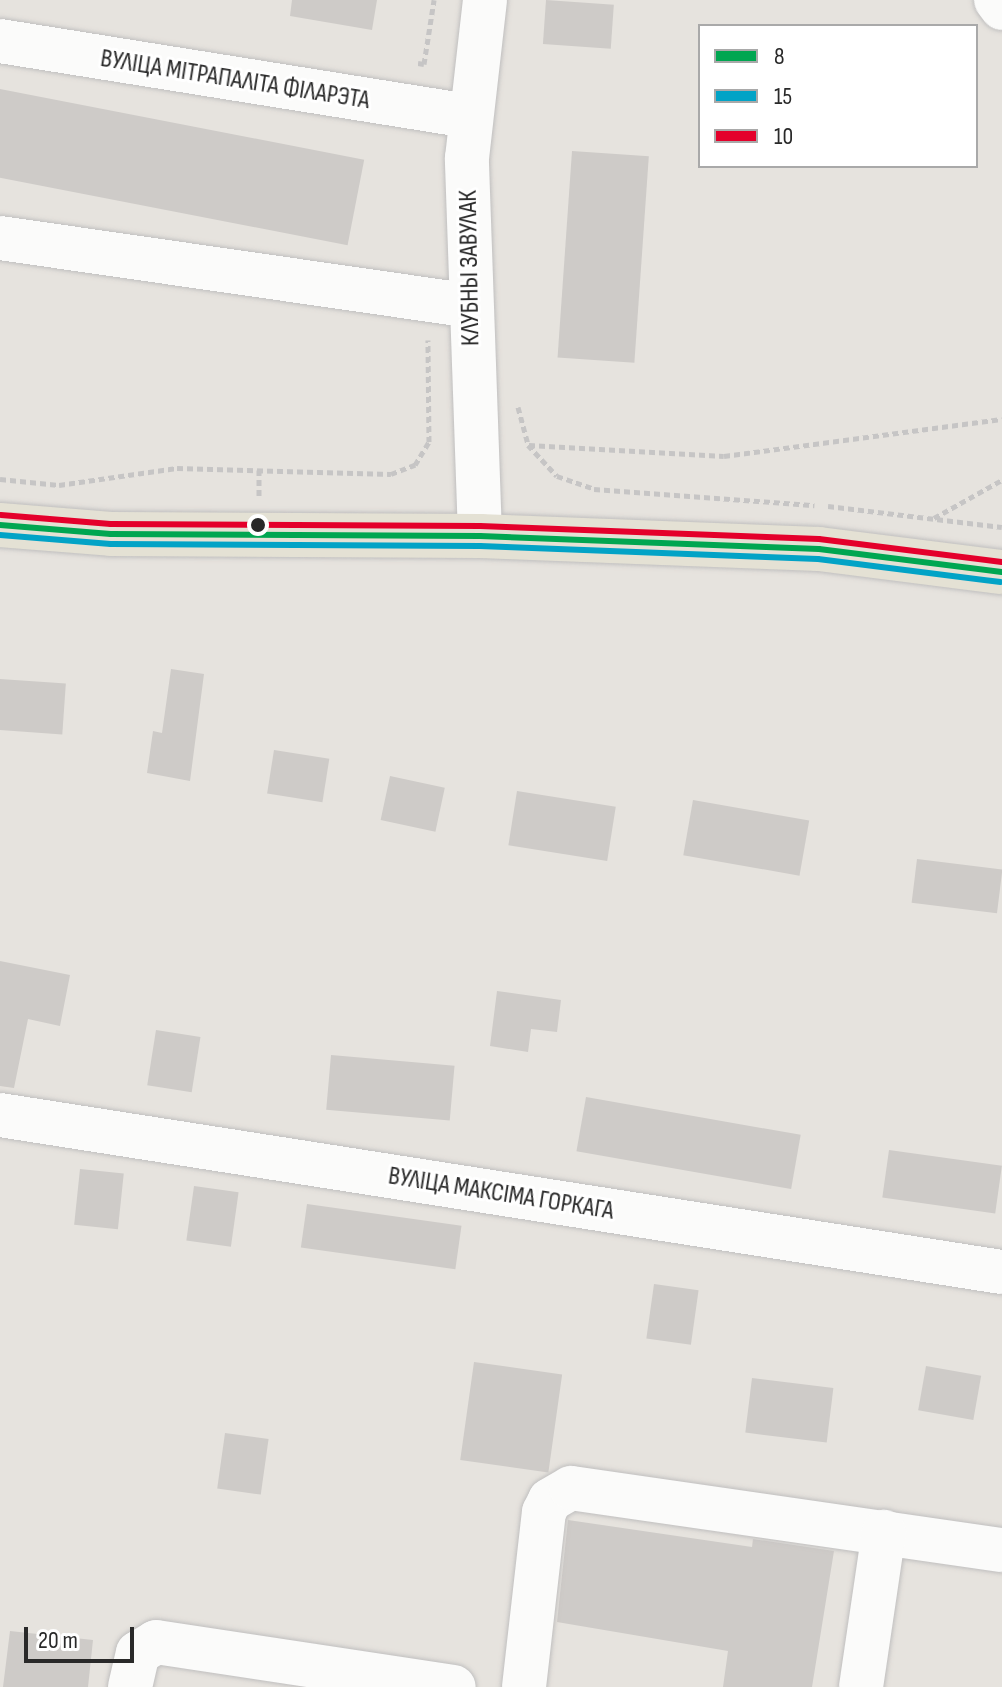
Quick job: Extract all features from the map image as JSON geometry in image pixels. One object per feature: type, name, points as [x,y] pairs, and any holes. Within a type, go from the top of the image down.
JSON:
[{"type":"main road","points":[[0,525],[214,536],[480,536],[819,549],[1002,572]]},
{"type":"street","name":"КЛУБНЫ ЗАВУЛАК","points":[[480,536],[449,304],[485,0]]},
{"type":"street","points":[[996,0],[1002,8]]},
{"type":"street","name":"ВУЛІЦА МІТРАПАЛІТА ФІЛАРЭТА","points":[[0,41],[470,116]]},
{"type":"street","points":[[0,238],[449,304]]},
{"type":"street","name":"ВУЛІЦА МАКСІМА ГОРКАГА","points":[[0,1115],[1002,1272]]},
{"type":"street","points":[[524,1687],[544,1512],[559,1492],[585,1488],[1002,1550]]},
{"type":"street","points":[[861,1687],[884,1532]]},
{"type":"street","points":[[130,1687],[138,1653],[156,1642],[335,1678],[454,1687]]},
{"type":"path","points":[[408,62],[424,64],[434,0]]},
{"type":"path","points":[[0,479],[59,485],[177,468],[391,474],[415,465],[429,442],[449,304]]},
{"type":"path","points":[[1002,419],[724,456],[528,445],[557,476],[594,489],[934,518],[1002,527]]},
{"type":"path","points":[[934,518],[1002,480]]},
{"type":"building","points":[[292,0],[377,0],[372,30],[290,16]]},
{"type":"building","points":[[546,0],[614,5],[611,49],[543,44]]},
{"type":"building","points":[[0,89],[364,160],[348,245],[0,178]]},
{"type":"building","points":[[572,151],[649,156],[634,363],[558,357]]},
{"type":"building","points":[[171,669],[204,674],[190,781],[147,773],[153,731],[162,733]]},
{"type":"building","points":[[0,679],[66,684],[62,734],[0,730]]},
{"type":"building","points":[[274,750],[329,759],[322,802],[267,793]]},
{"type":"building","points":[[390,776],[445,788],[435,832],[381,820]]},
{"type":"building","points":[[517,791],[616,807],[607,861],[508,845]]},
{"type":"building","points":[[693,800],[809,820],[799,876],[683,855]]},
{"type":"building","points":[[917,859],[1002,869],[997,913],[912,903]]},
{"type":"building","points":[[0,961],[70,975],[60,1026],[28,1019],[14,1088],[0,1086]]},
{"type":"building","points":[[497,991],[561,1000],[557,1032],[531,1029],[528,1052],[490,1046]]},
{"type":"building","points":[[156,1030],[200,1037],[192,1092],[147,1085]]},
{"type":"building","points":[[331,1055],[455,1066],[450,1121],[326,1110]]},
{"type":"building","points":[[586,1097],[801,1135],[791,1189],[576,1151]]},
{"type":"building","points":[[889,1150],[1002,1166],[995,1213],[882,1198]]},
{"type":"building","points":[[80,1169],[124,1174],[118,1229],[74,1225]]},
{"type":"building","points":[[194,1186],[239,1192],[231,1247],[186,1240]]},
{"type":"building","points":[[307,1204],[461,1226],[455,1269],[301,1248]]},
{"type":"building","points":[[654,1284],[699,1290],[691,1345],[646,1338]]},
{"type":"building","points":[[474,1362],[562,1374],[548,1472],[460,1460]]},
{"type":"building","points":[[926,1366],[981,1376],[973,1420],[918,1410]]},
{"type":"building","points":[[752,1378],[833,1388],[827,1443],[745,1433]]},
{"type":"building","points":[[225,1433],[269,1439],[261,1495],[217,1488]]},
{"type":"building","points":[[568,1520],[752,1547],[753,1539],[834,1551],[812,1687],[723,1687],[728,1651],[557,1622]]},
{"type":"building","points":[[10,1631],[93,1640],[88,1687],[3,1687]]},
{"type":"transit line","name":"10","points":[[1,515],[111,524],[480,526],[819,539],[1002,562]]},
{"type":"transit line","name":"8","points":[[0,525],[111,534],[480,536],[819,549],[1002,572]]},
{"type":"transit line","name":"15","points":[[0,535],[111,544],[480,546],[818,559],[1001,582]]}]
